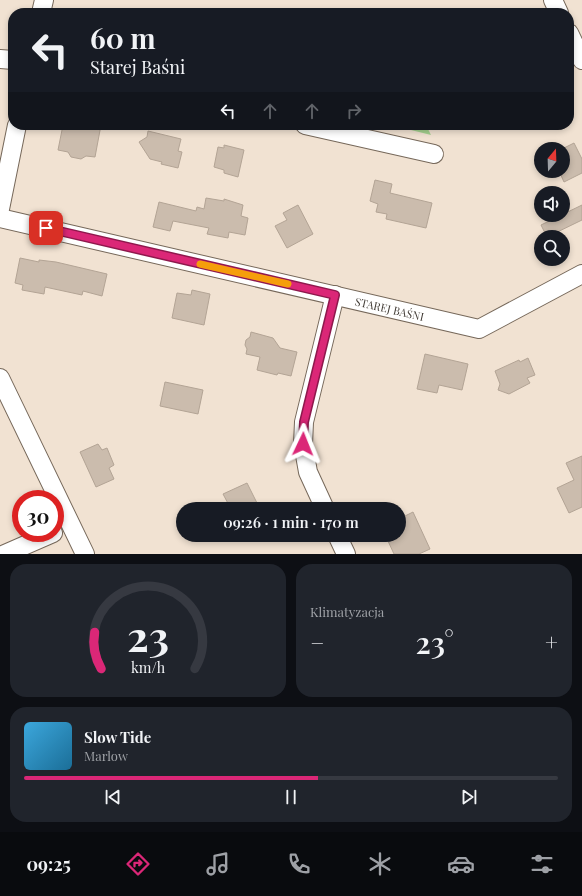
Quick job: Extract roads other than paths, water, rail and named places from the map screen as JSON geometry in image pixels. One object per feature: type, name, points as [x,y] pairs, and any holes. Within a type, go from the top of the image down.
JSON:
[{"type":"street","points":[[574,43],[582,60]]},
{"type":"street","points":[[0,209],[16,130]]},
{"type":"street","points":[[327,130],[434,154]]},
{"type":"street","name":"STAREJ BAŚNI","points":[[0,218],[479,329],[582,274]]},
{"type":"street","points":[[322,502],[308,472],[303,444],[304,422],[335,295]]},
{"type":"street","points":[[0,378],[43,490]]},
{"type":"street","points":[[64,535],[85,554]]},
{"type":"street","points":[[5,554],[32,542]]},
{"type":"street","points":[[340,542],[346,554]]}]
